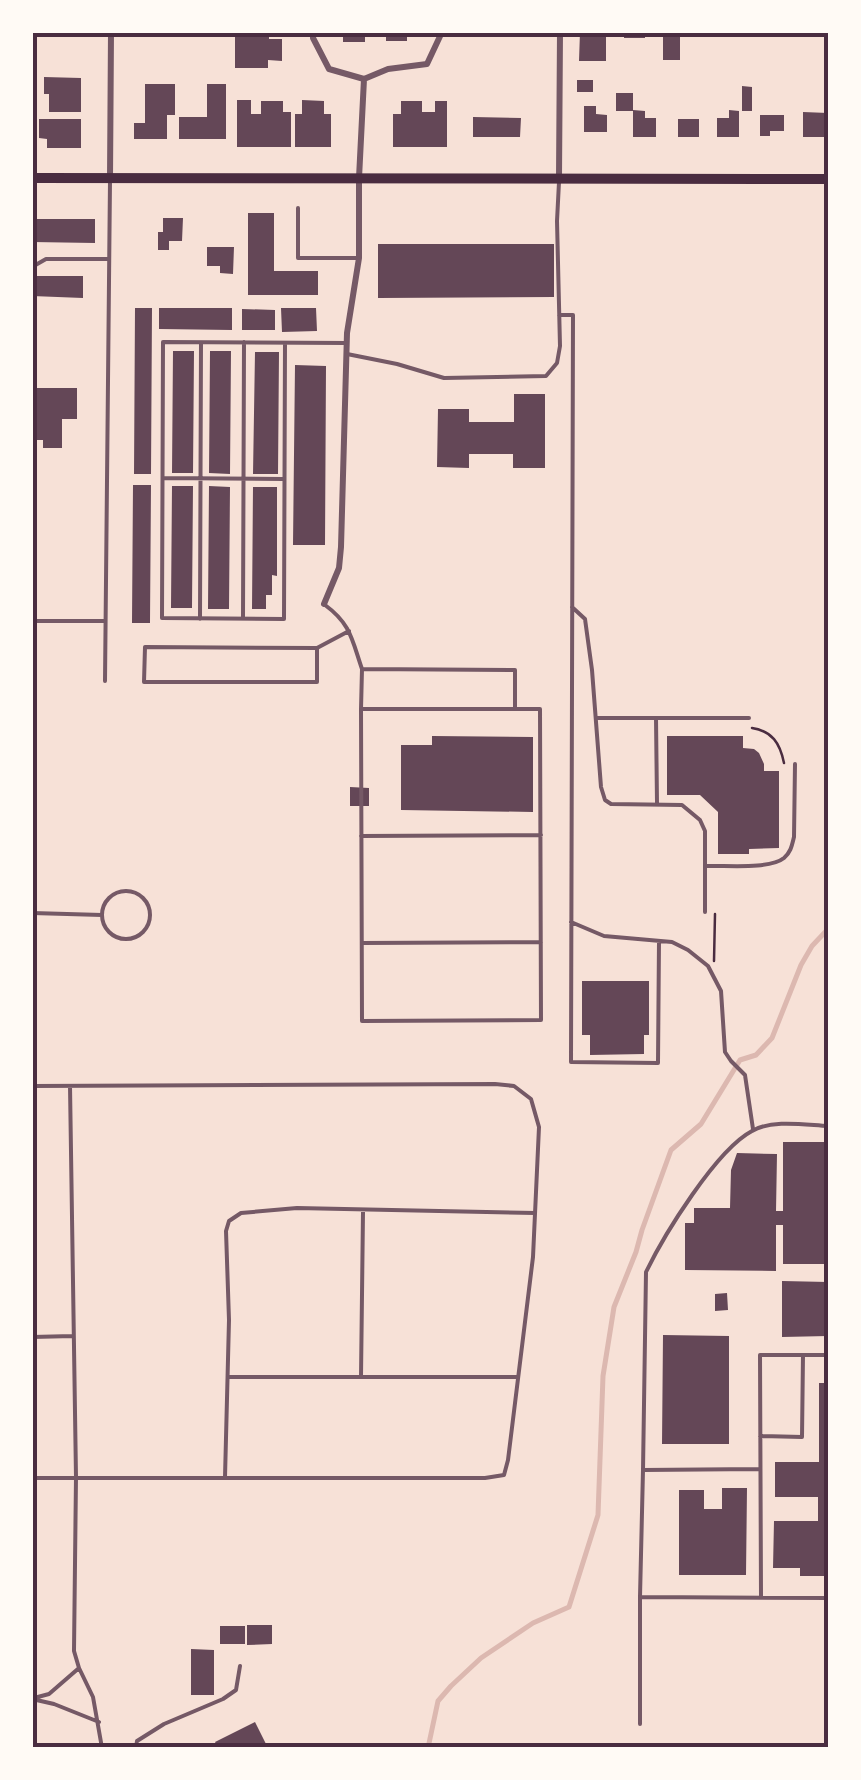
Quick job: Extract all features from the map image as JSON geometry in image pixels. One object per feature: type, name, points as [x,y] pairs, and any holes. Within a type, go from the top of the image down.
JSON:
[{"type":"main road","points":[[32,178],[828,179]]},
{"type":"street","points":[[110,178],[111,32]]},
{"type":"street","points":[[313,32],[329,68],[364,80],[388,68],[426,64],[442,32]]},
{"type":"street","points":[[559,177],[560,32]]},
{"type":"street","points":[[324,604],[338,568],[341,547],[347,343],[359,258],[364,80]]},
{"type":"lane","points":[[347,354],[444,378],[546,376],[557,364],[560,346],[559,177]]},
{"type":"lane","points":[[105,681],[110,178]]},
{"type":"lane","points":[[298,208],[298,258],[359,258]]},
{"type":"lane","points":[[32,267],[46,260],[109,259]]},
{"type":"lane","points":[[560,315],[573,315],[570,1062],[658,1063],[659,941]]},
{"type":"lane","points":[[285,342],[284,619],[162,618],[164,342],[285,342],[347,343]]},
{"type":"lane","points":[[200,618],[201,342]]},
{"type":"lane","points":[[243,619],[244,342]]},
{"type":"lane","points":[[163,478],[284,479]]},
{"type":"lane","points":[[324,604],[342,617],[362,669],[360,710],[362,1021],[542,1020],[540,709],[360,710]]},
{"type":"lane","points":[[572,607],[585,619],[605,800],[611,804],[682,804],[700,820],[704,830],[705,912]]},
{"type":"lane","points":[[32,621],[105,622]]},
{"type":"lane","points":[[317,648],[317,682],[144,682],[145,646],[317,648],[349,631]]},
{"type":"lane","points":[[362,669],[515,670],[515,709]]},
{"type":"lane","points":[[596,718],[749,718]]},
{"type":"lane","points":[[656,718],[656,804]]},
{"type":"lane","points":[[704,866],[772,864],[783,859],[794,836],[794,764]]},
{"type":"lane","points":[[361,836],[541,835]]},
{"type":"lane","points":[[128,892],[143,899],[149,914],[145,929],[126,939],[106,929],[102,915],[113,895],[128,892]]},
{"type":"lane","points":[[32,914],[102,915]]},
{"type":"lane","points":[[571,922],[604,936],[672,942],[688,950],[712,972],[720,991],[725,1052],[747,1081],[753,1129]]},
{"type":"lane","points":[[362,943],[541,942]]},
{"type":"lane","points":[[32,1086],[494,1084],[514,1086],[531,1098],[539,1127],[532,1257],[504,1474],[485,1478],[32,1478]]},
{"type":"lane","points":[[70,1086],[76,1477],[74,1651],[94,1697],[102,1748]]},
{"type":"lane","points":[[640,1724],[646,1272],[660,1244],[724,1153],[753,1129],[772,1125],[828,1126]]},
{"type":"lane","points":[[225,1478],[230,1320],[226,1231],[230,1221],[240,1213],[297,1208],[535,1213]]},
{"type":"lane","points":[[361,1377],[363,1210]]},
{"type":"lane","points":[[32,1337],[74,1336]]},
{"type":"lane","points":[[761,1598],[760,1355],[828,1355]]},
{"type":"lane","points":[[760,1436],[802,1437],[803,1355]]},
{"type":"lane","points":[[228,1377],[517,1377]]},
{"type":"lane","points":[[644,1470],[760,1469]]},
{"type":"lane","points":[[640,1597],[828,1598]]},
{"type":"lane","points":[[136,1748],[137,1741],[164,1724],[236,1690],[240,1666]]},
{"type":"lane","points":[[32,1699],[48,1694],[79,1668]]},
{"type":"lane","points":[[32,1699],[99,1722]]},
{"type":"path","points":[[749,718],[749,728],[765,731],[774,738],[785,764],[794,764]]},
{"type":"path","points":[[712,972],[714,906]]},
{"type":"building","points":[[235,32],[269,32],[269,39],[282,39],[282,61],[268,60],[268,68],[235,68]]},
{"type":"building","points":[[343,32],[365,32],[365,42],[343,42]]},
{"type":"building","points":[[386,32],[407,32],[407,41],[386,41]]},
{"type":"building","points":[[580,32],[606,32],[606,61],[579,61]]},
{"type":"building","points":[[624,32],[645,32],[645,38],[624,38]]},
{"type":"building","points":[[762,32],[784,32],[784,37],[762,37]]},
{"type":"building","points":[[663,35],[680,35],[680,60],[663,60]]},
{"type":"building","points":[[44,77],[81,78],[81,112],[49,112]]},
{"type":"building","points":[[577,80],[593,80],[593,92],[577,92]]},
{"type":"building","points":[[145,84],[175,84],[175,115],[167,115],[167,139],[134,139],[134,123],[145,123]]},
{"type":"building","points":[[207,84],[226,84],[226,139],[179,139],[179,117],[207,117]]},
{"type":"building","points":[[742,86],[752,87],[752,111],[742,111]]},
{"type":"building","points":[[616,93],[633,93],[633,111],[616,111]]},
{"type":"building","points":[[237,100],[251,100],[251,114],[261,114],[261,101],[283,101],[283,112],[291,112],[291,147],[237,147]]},
{"type":"building","points":[[302,100],[324,101],[324,114],[331,114],[331,147],[295,147],[295,114],[302,114]]},
{"type":"building","points":[[401,101],[422,101],[422,112],[435,112],[435,101],[447,101],[447,147],[393,147],[393,114],[401,114]]},
{"type":"building","points":[[584,106],[596,106],[596,114],[607,115],[607,132],[584,132]]},
{"type":"building","points":[[633,110],[645,111],[645,118],[656,118],[656,137],[633,137]]},
{"type":"building","points":[[729,110],[739,111],[739,137],[717,137],[717,118],[729,118]]},
{"type":"building","points":[[803,112],[828,113],[828,137],[803,137]]},
{"type":"building","points":[[760,115],[784,115],[784,131],[760,136]]},
{"type":"building","points":[[473,117],[521,118],[520,137],[473,137]]},
{"type":"building","points":[[39,119],[81,119],[81,148],[47,148],[47,139],[39,138]]},
{"type":"building","points":[[678,119],[699,119],[699,137],[678,137]]},
{"type":"building","points":[[248,213],[274,213],[274,271],[318,271],[318,295],[248,295]]},
{"type":"building","points":[[163,218],[183,218],[182,241],[169,241],[169,250],[158,250]]},
{"type":"building","points":[[32,219],[95,219],[95,243],[32,242]]},
{"type":"building","points":[[378,244],[554,244],[554,297],[378,298]]},
{"type":"building","points":[[207,247],[234,247],[233,274],[220,273],[220,266],[207,266]]},
{"type":"building","points":[[32,276],[83,276],[83,298],[32,296]]},
{"type":"building","points":[[135,308],[152,308],[151,474],[134,474]]},
{"type":"building","points":[[159,308],[232,308],[232,330],[159,329]]},
{"type":"building","points":[[281,308],[316,308],[317,331],[282,332]]},
{"type":"building","points":[[242,309],[275,310],[275,330],[242,330]]},
{"type":"building","points":[[173,351],[194,351],[193,473],[172,473]]},
{"type":"building","points":[[210,351],[231,351],[230,474],[209,473]]},
{"type":"building","points":[[255,352],[279,352],[278,474],[253,474]]},
{"type":"building","points":[[295,365],[326,366],[325,545],[293,545]]},
{"type":"building","points":[[32,388],[77,388],[77,419],[62,419],[62,448],[43,448],[43,440],[36,440],[36,431],[32,431]]},
{"type":"building","points":[[514,394],[545,394],[545,468],[513,468],[513,454],[469,454],[469,468],[437,467],[438,409],[469,409],[469,422],[514,422]]},
{"type":"building","points":[[133,485],[151,485],[150,623],[132,623]]},
{"type":"building","points":[[172,486],[193,486],[192,608],[171,608]]},
{"type":"building","points":[[209,486],[230,487],[229,609],[208,609]]},
{"type":"building","points":[[253,487],[277,487],[277,576],[272,575],[272,595],[266,595],[266,609],[252,609]]},
{"type":"building","points":[[432,736],[533,737],[533,812],[401,810],[401,745],[432,745]]},
{"type":"building","points":[[667,736],[743,736],[743,748],[759,753],[764,771],[779,771],[779,848],[749,849],[749,854],[718,854],[718,812],[700,795],[667,795]]},
{"type":"building","points":[[350,787],[369,788],[369,806],[350,806]]},
{"type":"building","points":[[582,981],[649,981],[649,1035],[644,1035],[644,1054],[590,1055],[590,1035],[582,1035]]},
{"type":"building","points":[[783,1142],[828,1142],[828,1264],[783,1264],[783,1225],[776,1225],[776,1271],[685,1270],[685,1223],[694,1223],[694,1208],[730,1208],[731,1170],[737,1153],[777,1154],[776,1211],[783,1211]]},
{"type":"building","points":[[782,1281],[828,1282],[828,1336],[782,1337]]},
{"type":"building","points":[[727,1293],[728,1310],[715,1311],[715,1294]]},
{"type":"building","points":[[663,1335],[729,1336],[729,1444],[662,1444]]},
{"type":"building","points":[[819,1383],[828,1383],[828,1576],[800,1576],[800,1568],[773,1568],[774,1521],[818,1521],[818,1497],[775,1497],[775,1462],[819,1462]]},
{"type":"building","points":[[722,1488],[747,1488],[746,1575],[679,1575],[679,1490],[704,1490],[704,1509],[722,1509]]},
{"type":"building","points":[[247,1625],[272,1625],[272,1644],[247,1645]]},
{"type":"building","points":[[220,1626],[245,1626],[245,1644],[220,1644]]},
{"type":"building","points":[[191,1649],[214,1650],[214,1695],[191,1695]]},
{"type":"building","points":[[255,1722],[268,1748],[218,1748],[215,1742]]},
{"type":"waterway","points":[[428,1748],[438,1701],[451,1686],[481,1658],[533,1623],[569,1607],[598,1515],[603,1376],[614,1307],[671,1150],[701,1124],[740,1060],[756,1055],[772,1038],[801,965],[828,929]]}]
